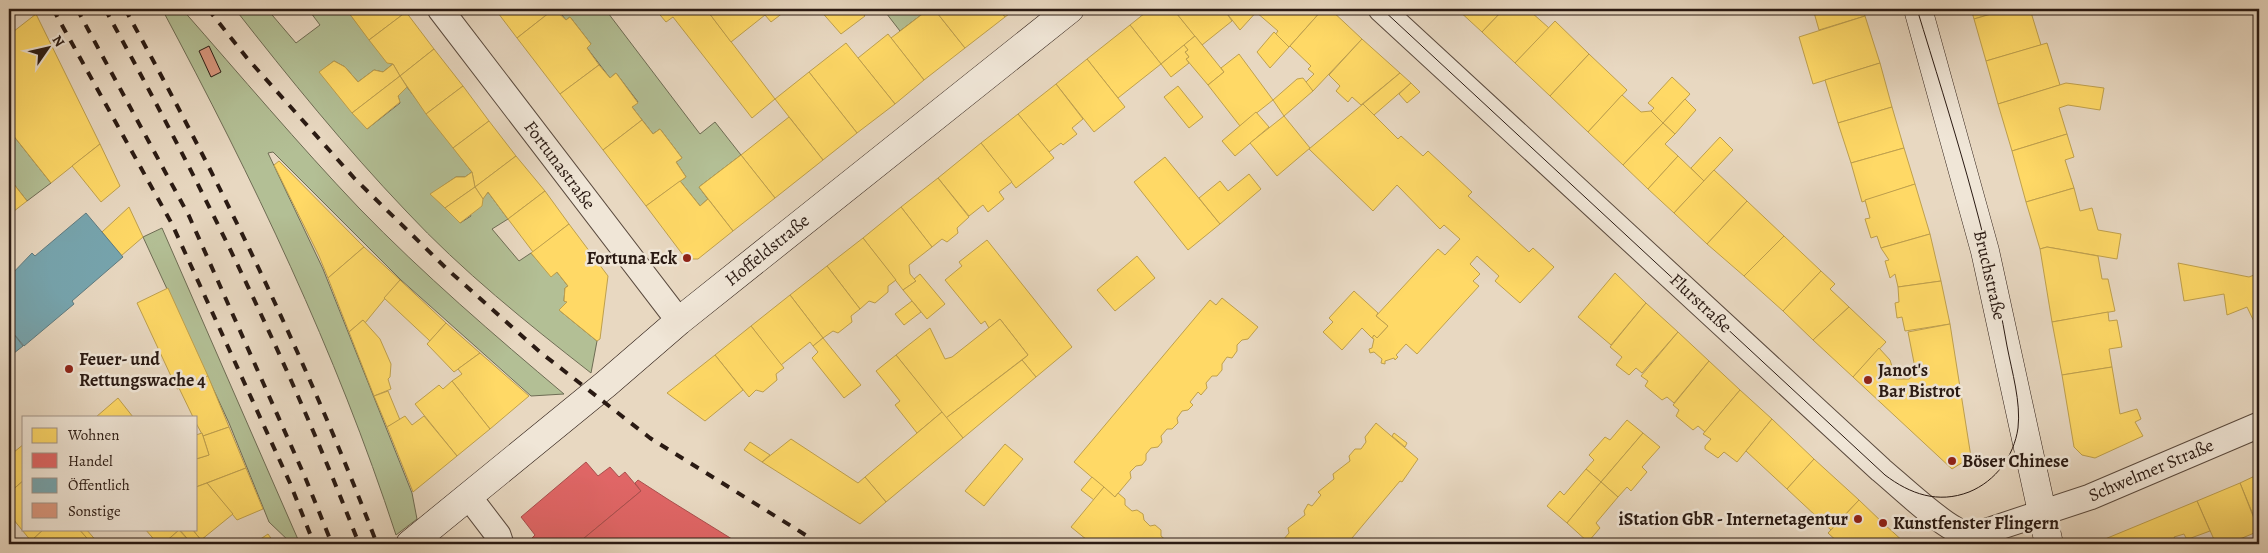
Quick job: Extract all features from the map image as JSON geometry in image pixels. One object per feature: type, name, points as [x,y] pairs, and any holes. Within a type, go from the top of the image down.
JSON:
[{"type":"street","name":"Fortunastraße","points":[[440,9],[679,321]]},
{"type":"street","name":"Hoffeldstraße","points":[[410,544],[606,384],[679,321],[1070,9]]},
{"type":"street","name":"Bruchstraße","points":[[1918,9],[1985,251],[2049,544]]},
{"type":"street","name":"Flurstraße","points":[[1383,10],[1881,470],[1938,517],[1960,531],[1972,534],[2042,512]]},
{"type":"street","name":"Schwelmer Straße","points":[[2042,512],[2090,496],[2259,425]]},
{"type":"street","points":[[468,497],[498,535],[501,544]]},
{"type":"green space","points":[[162,9],[182,9],[270,110],[383,233],[459,304],[564,394],[531,396],[401,280],[273,152],[268,153],[323,269],[412,493],[417,519],[396,535],[347,399],[291,267],[229,137]]},
{"type":"green space","points":[[235,9],[267,9],[296,43],[320,25],[308,9],[346,9],[387,62],[393,64],[383,72],[374,70],[358,82],[345,67],[334,61],[320,72],[367,129],[400,103],[398,96],[407,87],[472,172],[465,177],[456,177],[431,194],[460,223],[471,216],[470,214],[488,192],[508,219],[492,229],[519,261],[531,253],[551,276],[557,272],[568,286],[565,288],[564,301],[567,302],[559,310],[597,341],[591,373],[496,296],[427,233],[339,137]]},
{"type":"green space","points":[[557,9],[605,9],[700,134],[715,122],[741,155],[699,187],[708,199],[700,206],[680,181],[686,177],[676,162],[682,158],[660,129],[653,134],[632,107],[638,102],[616,73],[610,78],[587,48],[591,44],[570,17],[566,20]]},
{"type":"green space","points":[[883,9],[929,9],[900,31]]},
{"type":"green space","points":[[9,130],[51,183],[27,201],[9,178]]},
{"type":"green space","points":[[162,228],[300,544],[292,544],[269,522],[229,423],[143,237]]},
{"type":"building: Wohnen","points":[[346,9],[404,9],[406,12],[369,40]]},
{"type":"building: Wohnen","points":[[495,9],[554,9],[517,38]]},
{"type":"building: Wohnen","points":[[554,9],[566,20],[570,17],[591,44],[587,48],[599,65],[560,94],[517,38]]},
{"type":"building: Wohnen","points":[[655,9],[706,9],[775,99],[752,118],[673,17],[666,22]]},
{"type":"building: Wohnen","points":[[706,9],[788,9],[771,22],[765,15],[731,42]]},
{"type":"building: Wohnen","points":[[819,9],[859,9],[865,16],[841,34]]},
{"type":"building: Wohnen","points":[[929,9],[934,9],[965,48],[924,80],[891,38]]},
{"type":"building: Wohnen","points":[[934,9],[999,9],[1005,17],[965,48]]},
{"type":"building: Wohnen","points":[[999,9],[1016,9],[1005,17]]},
{"type":"building: Wohnen","points":[[1150,9],[1173,9],[1195,36],[1161,64],[1130,25]]},
{"type":"building: Wohnen","points":[[1173,9],[1227,9],[1225,11],[1232,21],[1202,45]]},
{"type":"building: Wohnen","points":[[1227,9],[1259,9],[1240,30],[1225,11]]},
{"type":"building: Wohnen","points":[[1259,9],[1323,9],[1289,47],[1275,35],[1278,31],[1256,12]]},
{"type":"building: Wohnen","points":[[1323,9],[1330,9],[1362,39],[1313,91],[1305,83],[1314,74],[1308,69],[1311,66],[1290,46]]},
{"type":"building: Wohnen","points":[[1457,9],[1498,9],[1501,12],[1482,32]]},
{"type":"building: Wohnen","points":[[1504,9],[1524,9],[1531,12],[1549,28],[1515,63],[1482,32]]},
{"type":"building: Wohnen","points":[[1813,9],[1863,9],[1865,16],[1819,30]]},
{"type":"building: Wohnen","points":[[1971,9],[2008,9],[1974,19]]},
{"type":"building: Wohnen","points":[[2008,9],[2030,9],[2041,45],[1986,61],[1974,19]]},
{"type":"building: Wohnen","points":[[406,12],[434,49],[400,76],[393,64],[387,63],[369,40]]},
{"type":"building: Wohnen","points":[[36,14],[100,144],[51,183],[9,130],[9,35]]},
{"type":"building: Wohnen","points":[[1865,16],[1880,63],[1813,84],[1799,37]]},
{"type":"building: Wohnen","points":[[1555,21],[1589,54],[1550,96],[1515,63]]},
{"type":"building: Wohnen","points":[[1130,25],[1161,64],[1118,98],[1087,59]]},
{"type":"building: Wohnen","points":[[1274,32],[1289,47],[1270,68],[1257,52]]},
{"type":"building: Wohnen","points":[[888,34],[924,80],[895,104],[858,58]]},
{"type":"building: Wohnen","points":[[1195,36],[1224,72],[1208,85],[1186,59],[1189,57],[1185,52],[1188,50],[1184,45]]},
{"type":"building: Wohnen","points":[[1362,39],[1400,73],[1361,105],[1352,97],[1348,102],[1336,91],[1340,86],[1329,75]]},
{"type":"building: Wohnen","points":[[846,43],[895,104],[857,133],[809,72]]},
{"type":"building: Wohnen","points":[[2047,43],[2060,85],[1998,104],[1986,61]]},
{"type":"building: Wohnen","points":[[1184,45],[1188,50],[1185,52],[1189,57],[1186,59],[1189,63],[1171,77],[1161,64]]},
{"type":"building: Wohnen","points":[[434,49],[463,86],[426,114],[400,76]]},
{"type":"building: Wohnen","points":[[1239,54],[1273,100],[1240,126],[1208,85],[1224,72],[1221,68]]},
{"type":"building: Wohnen","points":[[1589,54],[1627,90],[1588,132],[1550,96]]},
{"type":"building: Wohnen","points":[[1087,59],[1125,107],[1094,132],[1056,84]]},
{"type":"building: Wohnen","points":[[334,61],[345,67],[358,82],[374,70],[383,72],[393,64],[400,76],[352,113],[319,72]]},
{"type":"building: Wohnen","points":[[1880,63],[1892,107],[1838,123],[1825,80]]},
{"type":"building: Wohnen","points":[[599,65],[610,78],[616,73],[638,103],[632,107],[642,120],[603,150],[560,94]]},
{"type":"building: Wohnen","points":[[809,72],[857,133],[823,160],[775,99]]},
{"type":"building: Wohnen","points":[[1400,73],[1411,83],[1374,115],[1363,104]]},
{"type":"building: Wohnen","points":[[400,76],[407,87],[398,96],[400,102],[367,129],[352,113]]},
{"type":"building: Wohnen","points":[[1672,77],[1690,94],[1663,123],[1651,111],[1654,108],[1648,103]]},
{"type":"building: Wohnen","points":[[1303,78],[1313,91],[1284,116],[1273,100],[1297,79]]},
{"type":"building: Wohnen","points":[[1411,83],[1420,92],[1407,103],[1399,94]]},
{"type":"building: Wohnen","points":[[2066,83],[2104,88],[2100,110],[2068,105],[2059,108],[2067,134],[2012,151],[1998,104]]},
{"type":"building: Wohnen","points":[[1056,84],[1083,119],[1072,128],[1077,134],[1063,145],[1061,143],[1049,152],[1018,114]]},
{"type":"building: Wohnen","points":[[463,86],[489,121],[453,148],[426,114]]},
{"type":"building: Wohnen","points":[[1178,86],[1203,117],[1189,128],[1164,97]]},
{"type":"building: Wohnen","points":[[1622,95],[1641,112],[1651,111],[1663,123],[1623,165],[1588,132]]},
{"type":"building: Wohnen","points":[[1685,99],[1696,110],[1675,134],[1663,123]]},
{"type":"building: Wohnen","points":[[1363,104],[1398,139],[1401,136],[1423,156],[1428,151],[1472,192],[1468,196],[1529,252],[1533,248],[1554,267],[1520,303],[1495,281],[1499,276],[1477,256],[1470,264],[1480,274],[1473,281],[1479,286],[1417,354],[1406,344],[1396,355],[1398,357],[1395,360],[1394,358],[1385,361],[1385,364],[1381,363],[1382,359],[1374,352],[1370,353],[1369,349],[1372,348],[1374,339],[1372,338],[1374,335],[1377,338],[1388,326],[1376,316],[1438,249],[1445,255],[1460,239],[1444,225],[1440,229],[1397,185],[1373,211],[1309,149]]},
{"type":"building: Wohnen","points":[[1892,107],[1904,148],[1851,163],[1838,123]]},
{"type":"building: Wohnen","points":[[1256,112],[1269,127],[1235,156],[1222,141]]},
{"type":"building: Wohnen","points":[[1018,114],[1054,158],[1016,188],[981,143]]},
{"type":"building: Wohnen","points":[[1284,116],[1310,148],[1277,176],[1250,143]]},
{"type":"building: Wohnen","points":[[789,117],[823,160],[775,198],[741,155]]},
{"type":"building: Wohnen","points":[[642,120],[653,134],[660,129],[682,158],[676,162],[686,177],[646,206],[603,150]]},
{"type":"building: Wohnen","points":[[489,121],[516,156],[475,187],[472,172],[453,148]]},
{"type":"building: Wohnen","points":[[1663,123],[1675,134],[1665,144],[1678,156],[1648,189],[1623,165]]},
{"type":"building: Wohnen","points":[[2067,134],[2074,157],[2065,160],[2074,188],[2026,202],[2012,151]]},
{"type":"building: Wohnen","points":[[1720,137],[1733,150],[1704,181],[1691,168]]},
{"type":"building: Wohnen","points":[[981,143],[1012,182],[999,192],[1004,199],[988,212],[983,205],[969,216],[938,178]]},
{"type":"building: Wohnen","points":[[100,144],[120,186],[101,202],[72,166]]},
{"type":"building: Wohnen","points":[[1904,148],[1915,184],[1862,202],[1851,163]]},
{"type":"building: Wohnen","points":[[741,155],[775,198],[733,231],[699,187]]},
{"type":"building: Wohnen","points":[[516,156],[545,191],[508,219],[488,192],[483,199],[475,187]]},
{"type":"building: Wohnen","points":[[1678,156],[1704,181],[1674,213],[1648,189]]},
{"type":"building: Wohnen","points":[[1165,157],[1220,224],[1188,250],[1134,182]]},
{"type":"building: Wohnen","points":[[279,161],[364,247],[328,278],[274,165]]},
{"type":"building: Wohnen","points":[[1714,170],[1747,201],[1707,244],[1674,213]]},
{"type":"building: Wohnen","points":[[472,172],[475,187],[445,208],[430,194],[456,177],[465,177]]},
{"type":"building: Wohnen","points":[[1249,174],[1261,189],[1220,224],[1199,198],[1220,181],[1228,191]]},
{"type":"building: Wohnen","points":[[9,178],[27,201],[9,215]]},
{"type":"building: Wohnen","points":[[938,178],[969,217],[957,228],[958,233],[947,242],[942,239],[932,247],[901,207]]},
{"type":"building: Wohnen","points":[[680,181],[700,206],[708,199],[733,231],[698,259],[686,259],[646,206]]},
{"type":"building: Wohnen","points":[[1915,184],[1930,234],[1881,248],[1877,236],[1871,238],[1865,219],[1870,218],[1865,200]]},
{"type":"building: Wohnen","points":[[475,187],[483,199],[482,206],[460,223],[445,208]]},
{"type":"building: Wohnen","points":[[2074,188],[2080,211],[2092,208],[2098,230],[2121,234],[2117,259],[2047,247],[2040,249],[2026,202]]},
{"type":"building: Wohnen","points":[[545,191],[569,224],[533,252],[508,219]]},
{"type":"building: Wohnen","points":[[1747,201],[1784,236],[1744,276],[1707,244]]},
{"type":"building: Wohnen","points":[[129,207],[143,237],[121,256],[102,232]]},
{"type":"building: Wohnen","points":[[901,207],[932,247],[909,265],[910,274],[916,281],[903,290],[863,238]]},
{"type":"building: Wohnen","points":[[569,224],[608,276],[600,339],[597,341],[559,310],[567,302],[564,301],[565,288],[568,286],[557,272],[551,277],[531,253]]},
{"type":"building: Wohnen","points":[[1930,234],[1941,281],[1898,287],[1895,274],[1890,278],[1885,261],[1889,260],[1881,248]]},
{"type":"building: Wohnen","points":[[1784,236],[1821,271],[1783,311],[1744,276]]},
{"type":"building: Wohnen","points":[[863,238],[896,280],[888,286],[888,292],[875,303],[869,301],[860,309],[827,266]]},
{"type":"building: Wohnen","points":[[987,240],[1072,347],[1036,377],[1022,360],[1028,355],[1000,319],[989,328],[985,321],[981,324],[945,280],[962,266],[959,262]]},
{"type":"building: Wohnen","points":[[364,247],[400,280],[365,323],[363,320],[349,332],[328,278]]},
{"type":"building: Wohnen","points":[[2047,247],[2098,256],[2102,279],[2108,279],[2115,311],[2052,322],[2040,249]]},
{"type":"building: Wohnen","points":[[1137,256],[1155,278],[1115,311],[1097,290]]},
{"type":"building: Wohnen","points":[[2178,263],[2249,277],[2259,273],[2259,332],[2247,307],[2227,315],[2224,294],[2184,301]]},
{"type":"building: Wohnen","points":[[827,266],[860,309],[851,316],[852,322],[838,333],[833,331],[823,338],[790,295]]},
{"type":"building: Wohnen","points":[[1821,271],[1835,284],[1830,289],[1849,307],[1813,340],[1783,311]]},
{"type":"building: Wohnen","points":[[1615,273],[1646,303],[1611,345],[1578,317]]},
{"type":"building: Wohnen","points":[[920,274],[945,304],[927,319],[903,290],[916,281],[914,279]]},
{"type":"building: Wohnen","points":[[400,280],[446,323],[430,341],[384,298]]},
{"type":"building: Wohnen","points":[[1941,281],[1950,324],[1905,331],[1902,317],[1897,318],[1895,303],[1899,302],[1898,287]]},
{"type":"building: Wohnen","points":[[168,288],[208,376],[177,389],[137,303]]},
{"type":"building: Wohnen","points":[[1354,291],[1378,313],[1376,316],[1388,326],[1377,338],[1374,335],[1372,338],[1362,328],[1342,350],[1323,332],[1333,322],[1329,318]]},
{"type":"building: Wohnen","points":[[790,295],[823,338],[813,346],[810,342],[781,365],[751,326]]},
{"type":"building: Wohnen","points":[[1222,298],[1258,327],[1248,339],[1242,340],[1237,345],[1237,351],[1232,358],[1227,357],[1222,364],[1222,370],[1217,376],[1212,376],[1206,383],[1207,388],[1201,395],[1198,392],[1190,402],[1193,405],[1188,410],[1182,411],[1177,418],[1178,423],[1172,429],[1167,429],[1161,436],[1162,442],[1158,447],[1151,448],[1146,454],[1146,460],[1142,465],[1136,466],[1130,472],[1131,478],[1115,497],[1074,462],[1210,300],[1216,305]]},
{"type":"building: Wohnen","points":[[912,301],[921,312],[904,325],[895,314]]},
{"type":"building: Wohnen","points":[[1646,303],[1678,332],[1642,373],[1636,368],[1629,375],[1616,365],[1622,357],[1610,347]]},
{"type":"building: Wohnen","points":[[1849,307],[1886,342],[1853,377],[1813,340]]},
{"type":"building: Wohnen","points":[[2108,312],[2109,321],[2117,320],[2122,347],[2109,349],[2112,367],[2062,375],[2052,322]]},
{"type":"building: Wohnen","points":[[1000,319],[1028,355],[946,418],[896,355],[930,328],[945,359],[952,357]]},
{"type":"building: Wohnen","points":[[363,320],[380,339],[391,364],[390,377],[388,379],[391,389],[374,396],[349,332]]},
{"type":"building: Wohnen","points":[[446,323],[480,353],[454,372],[427,344]]},
{"type":"building: Wohnen","points":[[1950,324],[1971,457],[1952,469],[1853,377],[1879,348],[1890,360],[1896,379],[1909,379],[1916,373],[1908,332]]},
{"type":"building: Wohnen","points":[[751,326],[784,368],[776,374],[777,380],[763,392],[756,390],[749,397],[715,355]]},
{"type":"building: Wohnen","points":[[1678,332],[1709,361],[1674,403],[1667,397],[1662,400],[1645,386],[1648,381],[1641,376]]},
{"type":"building: Wohnen","points":[[823,338],[861,385],[844,398],[812,358],[818,352],[813,346]]},
{"type":"building: Wohnen","points":[[480,353],[529,396],[490,429],[452,381],[462,374],[458,369]]},
{"type":"building: Wohnen","points":[[715,355],[743,390],[705,421],[667,393]]},
{"type":"building: Wohnen","points":[[896,355],[942,412],[917,433],[895,405],[900,401],[876,371]]},
{"type":"building: Wohnen","points":[[1022,360],[1036,377],[963,438],[946,418]]},
{"type":"building: Wohnen","points":[[1709,361],[1740,390],[1705,432],[1698,426],[1693,430],[1676,416],[1679,410],[1673,405]]},
{"type":"building: Wohnen","points":[[2112,367],[2120,414],[2137,409],[2141,419],[2135,422],[2143,436],[2095,458],[2082,455],[2074,447],[2062,375]]},
{"type":"building: Wohnen","points":[[208,376],[229,427],[203,436],[198,427],[198,416],[193,416],[179,388]]},
{"type":"building: Wohnen","points":[[452,381],[490,429],[457,456],[415,404],[439,385],[443,389]]},
{"type":"building: Wohnen","points":[[1740,390],[1772,419],[1737,462],[1724,452],[1718,458],[1705,449],[1705,446],[1711,439],[1703,434]]},
{"type":"building: Wohnen","points":[[388,391],[400,420],[387,427],[374,396]]},
{"type":"building: Wohnen","points":[[118,398],[132,416],[97,416]]},
{"type":"building: Wohnen","points":[[942,412],[963,438],[886,502],[865,477]]},
{"type":"building: Wohnen","points":[[405,416],[412,425],[424,416],[457,456],[413,492],[387,427]]},
{"type":"building: Wohnen","points":[[1772,419],[1814,459],[1787,489],[1746,451]]},
{"type":"building: Wohnen","points":[[1627,420],[1643,433],[1601,482],[1586,469],[1594,460],[1589,455],[1605,437],[1610,440]]},
{"type":"building: Wohnen","points":[[1376,423],[1418,459],[1402,482],[1400,481],[1347,544],[1275,544],[1278,540],[1283,540],[1289,533],[1288,528],[1305,515],[1304,511],[1308,504],[1312,506],[1321,495],[1318,492],[1334,479],[1333,474],[1350,461],[1349,456],[1355,449],[1361,449],[1366,442],[1365,437]]},
{"type":"building: Wohnen","points":[[229,427],[246,468],[198,486],[198,458],[209,455],[203,436]]},
{"type":"building: Wohnen","points":[[202,433],[209,455],[198,458],[198,434]]},
{"type":"building: Wohnen","points":[[1394,433],[1407,443],[1405,447],[1392,436]]},
{"type":"building: Wohnen","points":[[1643,433],[1660,447],[1642,467],[1647,472],[1631,491],[1627,487],[1618,497],[1601,482]]},
{"type":"building: Wohnen","points":[[791,439],[858,483],[865,477],[886,502],[860,524],[762,462]]},
{"type":"building: Wohnen","points":[[750,442],[770,455],[762,462],[744,450]]},
{"type":"building: Wohnen","points":[[1005,444],[1023,459],[984,506],[965,491]]},
{"type":"building: Wohnen","points":[[22,446],[22,482],[9,493],[9,456]]},
{"type":"building: Wohnen","points":[[1814,459],[1859,500],[1831,530],[1787,489]]},
{"type":"building: Wohnen","points":[[246,468],[263,509],[237,520],[207,483]]},
{"type":"building: Wohnen","points":[[1586,469],[1601,482],[1567,523],[1547,506],[1560,491],[1564,495]]},
{"type":"building: Wohnen","points":[[2259,474],[2259,529],[2240,483]]},
{"type":"building: Wohnen","points":[[1092,477],[1104,487],[1094,500],[1081,490]]},
{"type":"building: Wohnen","points":[[22,482],[22,530],[9,514],[9,493]]},
{"type":"building: Wohnen","points":[[1601,482],[1618,497],[1596,523],[1600,528],[1588,542],[1567,523]]},
{"type":"building: Wohnen","points":[[207,483],[233,514],[201,540],[193,530],[198,530],[198,486]]},
{"type":"building: Wohnen","points":[[2240,483],[2259,531],[2228,544],[2216,544],[2197,501]]},
{"type":"building: Wohnen","points":[[1104,487],[1115,497],[1118,493],[1125,499],[1125,505],[1132,511],[1137,510],[1143,514],[1144,520],[1150,526],[1155,525],[1161,530],[1161,536],[1168,542],[1174,541],[1178,544],[1092,544],[1071,527]]},
{"type":"building: Wohnen","points":[[1859,500],[1906,544],[1840,544],[1828,533]]},
{"type":"building: Wohnen","points":[[2197,501],[2210,531],[2191,538],[2186,538],[2184,534],[2174,537],[2176,541],[2168,544],[2104,544],[2105,539]]},
{"type":"building: Wohnen","points":[[22,530],[43,530],[31,541]]},
{"type":"building: Wohnen","points":[[43,530],[80,530],[92,544],[34,544],[31,541]]},
{"type":"building: Wohnen","points":[[80,530],[87,530],[99,544],[92,544]]},
{"type":"building: Wohnen","points":[[146,530],[179,530],[163,544],[158,544]]},
{"type":"building: Wohnen","points":[[179,530],[192,544],[163,544]]},
{"type":"building: Wohnen","points":[[180,530],[193,530],[201,540],[205,538],[211,544],[192,544]]},
{"type":"building: Wohnen","points":[[268,534],[275,544],[253,544]]},
{"type":"building: Handel","points":[[586,462],[598,476],[610,467],[619,477],[625,472],[641,491],[577,544],[535,544],[531,539],[535,535],[521,517]]},
{"type":"building: Handel","points":[[638,480],[740,544],[577,544],[641,491],[635,483]]},
{"type":"building: Öffentlich","points":[[86,213],[123,257],[72,301],[74,304],[24,346],[9,328],[9,277],[32,253],[35,256]]},
{"type":"building: Öffentlich","points":[[9,328],[23,346],[9,357]]},
{"type":"building: Sonstige","points":[[209,46],[221,72],[211,77],[199,51]]},
{"type":"tram line","points":[[1382,9],[1885,475],[1914,492],[1935,497],[1946,497],[1969,492],[1979,487],[1995,474],[2008,458],[2016,438],[2019,418],[1999,303],[1979,218],[1917,9]]},
{"type":"railway","points":[[53,9],[172,224],[290,483],[314,544]]},
{"type":"railway","points":[[77,9],[189,216],[305,477],[332,544]]},
{"type":"railway","points":[[105,9],[175,139],[241,272],[303,407],[359,544]]},
{"type":"railway","points":[[125,9],[195,139],[292,339],[377,544]]},
{"type":"railway","points":[[208,9],[247,58],[355,179],[448,270],[540,352],[650,438],[820,544]]},
{"type":"place","name":"Fortuna Eck","points":[[687,258]]},
{"type":"place","name":"Feuer- und Rettungswache 4","points":[[69,369]]},
{"type":"place","name":"Janot's Bar Bistrot","points":[[1868,380]]},
{"type":"place","name":"Böser Chinese","points":[[1952,461]]},
{"type":"place","name":"iStation GbR - Internetagentur","points":[[1858,519]]},
{"type":"place","name":"Kunstfenster Flingern","points":[[1883,523]]}]
